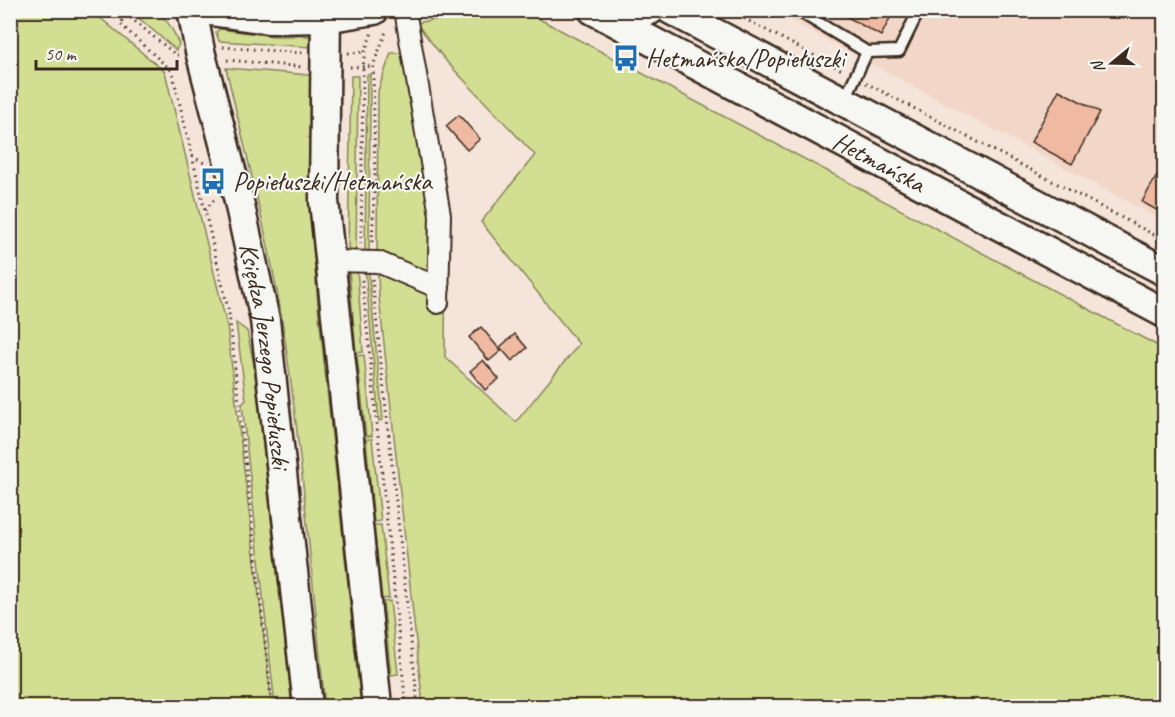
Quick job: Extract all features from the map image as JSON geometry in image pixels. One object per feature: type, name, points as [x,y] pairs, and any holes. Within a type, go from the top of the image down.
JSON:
[{"type":"main road","name":"Księdza Jerzego Popiełuszki","points":[[192,10],[238,197],[265,320],[308,706]]},
{"type":"main road","points":[[203,10],[268,19],[326,14],[389,14]]},
{"type":"main road","points":[[596,11],[633,16],[650,10]]},
{"type":"main road","name":"Hetmańska","points":[[670,10],[849,89],[1164,271]]},
{"type":"main road","name":"Hetmańska","points":[[596,11],[1164,313]]},
{"type":"main road","points":[[326,14],[324,201],[377,706]]},
{"type":"street","points":[[331,261],[378,262],[439,296],[440,215],[389,14]]},
{"type":"lane","points":[[797,10],[867,52],[899,51],[919,10]]},
{"type":"lane","points":[[849,89],[867,52]]},
{"type":"path","points":[[121,10],[128,13],[176,55],[225,60],[325,60],[365,52],[363,67],[366,261],[406,706]]},
{"type":"path","points":[[728,10],[849,89],[1164,240]]},
{"type":"path","points":[[128,13],[120,24],[172,71],[229,313],[272,706]]},
{"type":"path","points":[[389,14],[373,66],[375,176],[366,261],[375,315],[418,706]]},
{"type":"path","points":[[202,57],[221,46],[306,53],[325,60],[363,67],[373,66]]},
{"type":"shaded area","points":[[773,11],[1164,11],[1164,221],[1080,176]]},
{"type":"green space","points":[[10,11],[92,11],[165,72],[227,326],[272,706],[11,706]]},
{"type":"green space","points":[[135,11],[152,12],[164,18],[179,44],[176,50],[134,14]]},
{"type":"green space","points":[[475,12],[530,14],[1164,349],[1164,706],[423,706],[379,297],[378,91],[391,53],[420,53],[446,214],[445,357],[516,422],[579,344],[481,222],[535,155],[447,62],[416,23]]},
{"type":"green space","points":[[220,29],[273,36],[309,36],[311,47],[219,41],[216,32]]},
{"type":"green space","points":[[226,68],[310,75],[310,206],[318,306],[361,706],[325,706],[301,468],[283,326],[264,229]]},
{"type":"green space","points":[[370,74],[369,256],[365,255],[367,75]]},
{"type":"green space","points":[[351,76],[358,76],[356,255],[348,252]]},
{"type":"green space","points":[[365,267],[368,267],[383,420],[379,421]]},
{"type":"green space","points":[[357,268],[363,352],[356,353],[349,270]]},
{"type":"green space","points":[[236,323],[247,331],[254,365],[292,706],[275,706],[242,404],[246,400]]},
{"type":"green space","points":[[364,355],[372,436],[366,436],[357,356]]},
{"type":"green space","points":[[366,439],[372,439],[381,521],[374,522]]},
{"type":"green space","points":[[374,525],[381,525],[389,598],[382,599]]},
{"type":"green space","points":[[390,601],[398,674],[391,675],[383,602]]},
{"type":"building","points":[[835,10],[894,10],[881,36]]},
{"type":"building","points":[[1059,90],[1100,112],[1072,164],[1031,142]]},
{"type":"building","points":[[459,115],[480,139],[467,150],[446,126]]},
{"type":"building","points":[[1164,163],[1164,214],[1142,202]]},
{"type":"building","points":[[481,327],[501,351],[489,361],[469,337]]},
{"type":"building","points":[[515,334],[527,348],[512,361],[500,347]]},
{"type":"building","points":[[483,360],[499,379],[485,390],[470,371]]},
{"type":"place","name":"Hetmańska/Popiełuszki","points":[[626,58]]},
{"type":"place","name":"Popiełuszki/Hetmańska","points":[[213,181]]}]
